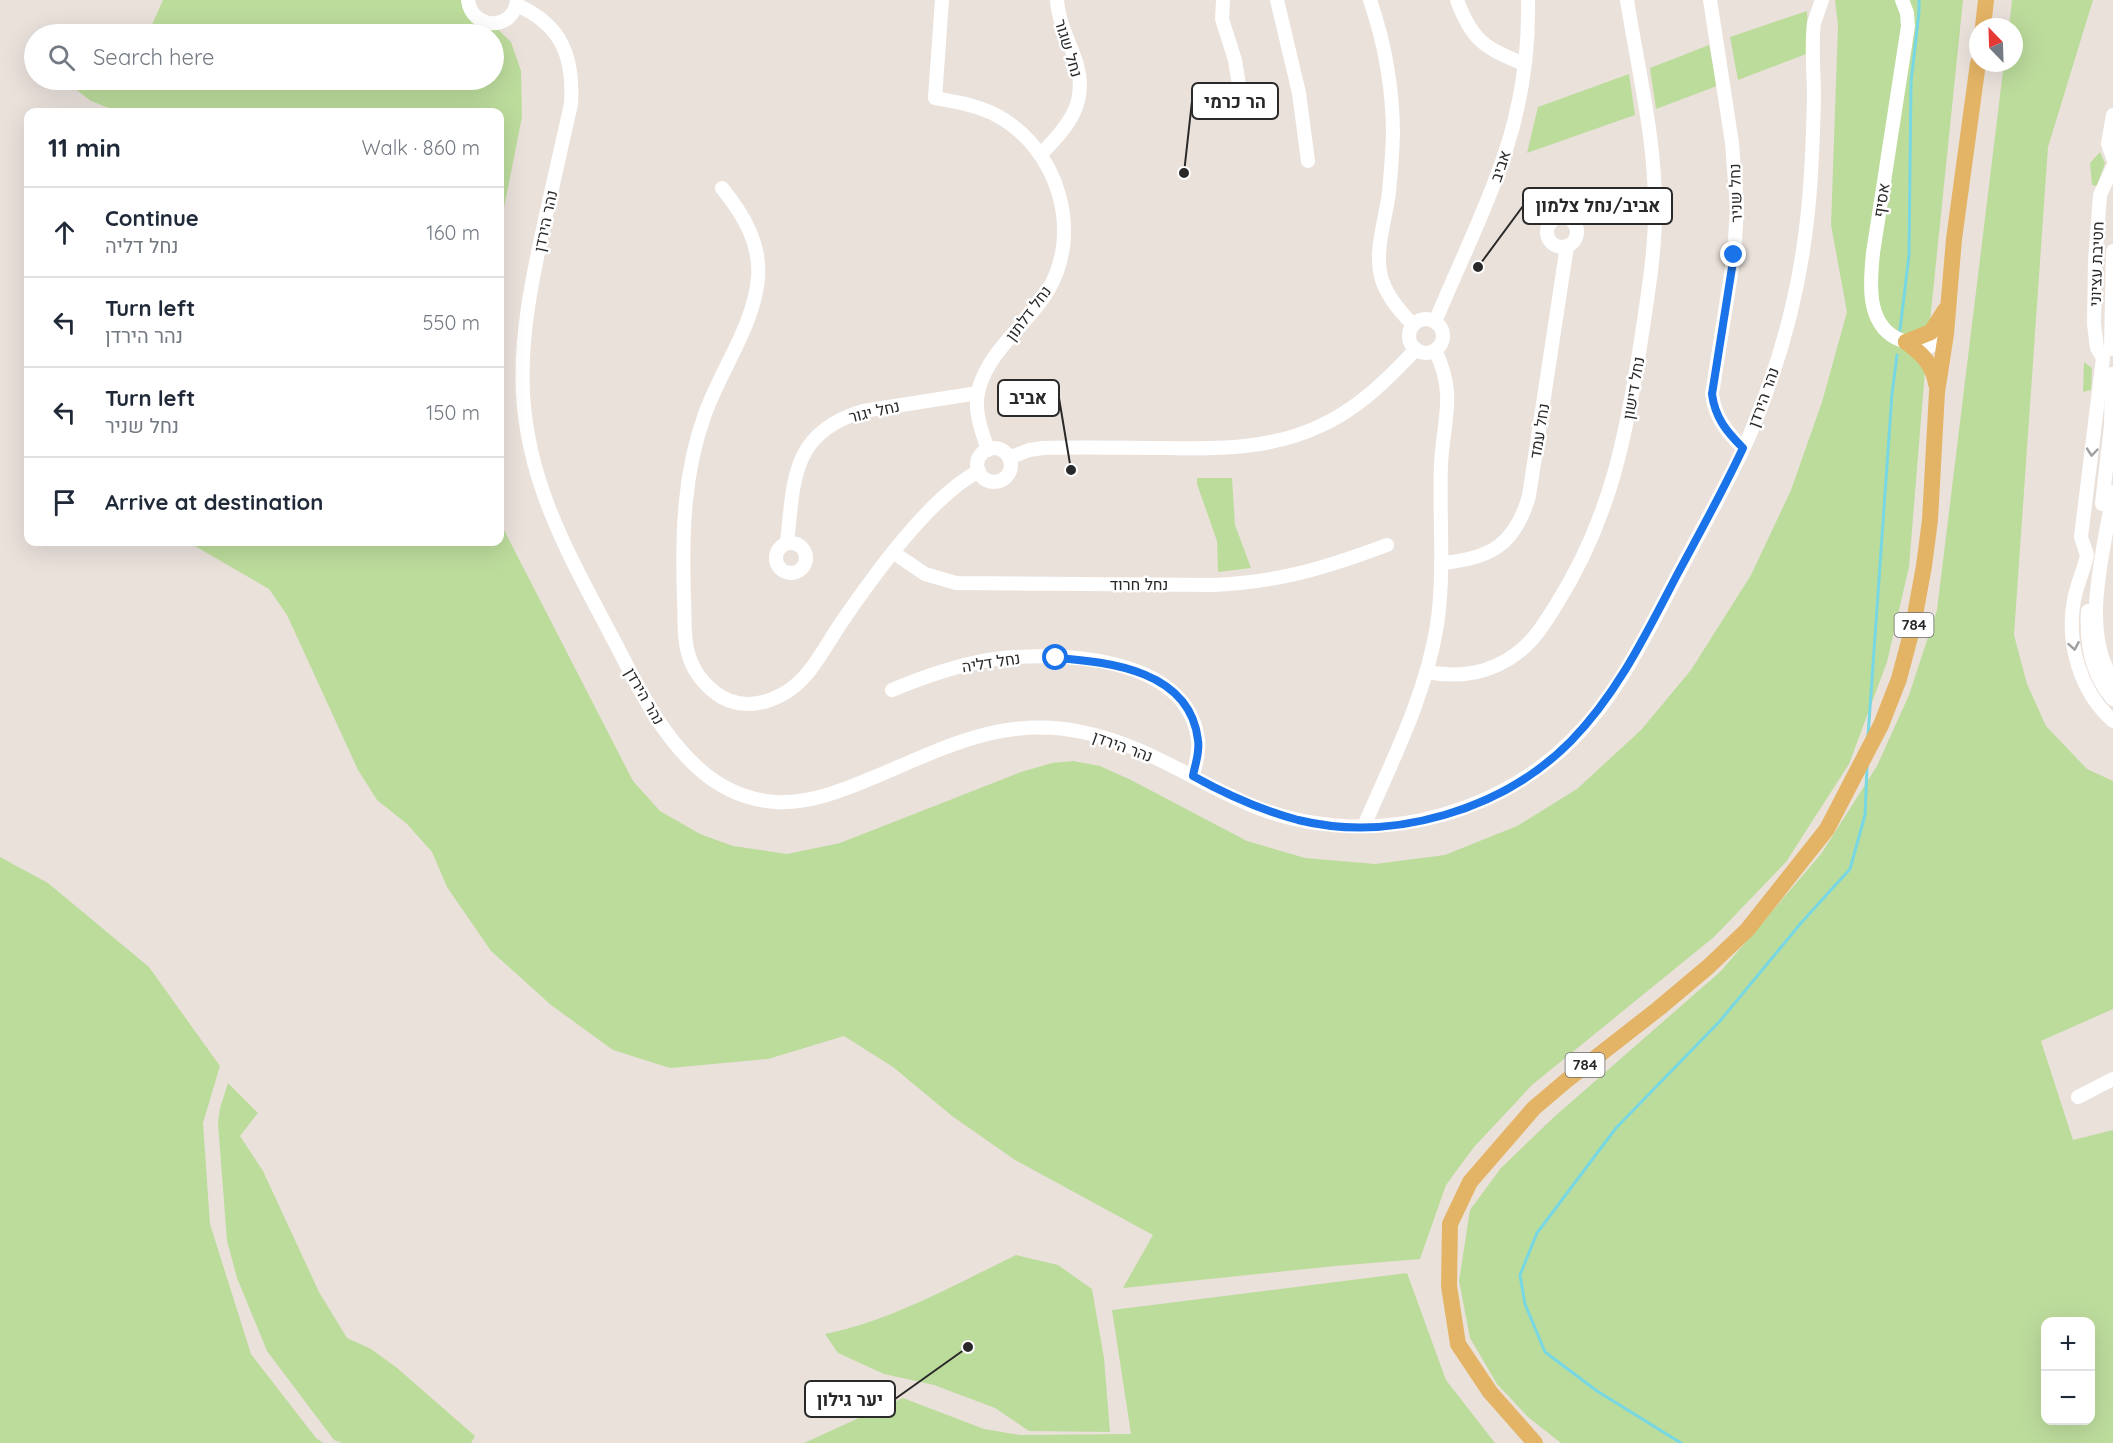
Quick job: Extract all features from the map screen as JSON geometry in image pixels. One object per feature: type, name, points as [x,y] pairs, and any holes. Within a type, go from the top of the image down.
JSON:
[{"type":"main road","points":[[1984,18],[1986,0]]},
{"type":"main road","name":"784","points":[[1534,1443],[1490,1392],[1458,1344],[1449,1286],[1450,1224],[1470,1182],[1534,1108],[1658,1009],[1747,930],[1827,829],[1881,725],[1899,679],[1913,626],[1924,566],[1937,392],[1946,334],[1954,239],[1977,72]]},
{"type":"main road","points":[[1937,392],[1930,364],[1906,342],[1931,332],[1948,304]]},
{"type":"street","points":[[468,0],[475,16],[491,24],[506,20],[514,12],[517,3]]},
{"type":"street","name":"נחל דלתון","points":[[942,0],[935,98],[968,104],[997,116],[1021,133],[1041,154],[1054,178],[1063,206],[1065,234],[1060,262],[1048,291],[992,360],[984,374],[978,393],[977,410],[988,450]]},
{"type":"street","name":"נחל שגור","points":[[1041,154],[1068,123],[1078,103],[1080,92],[1078,68],[1061,26],[1057,0]]},
{"type":"street","points":[[1223,0],[1222,19],[1234,60],[1243,110]]},
{"type":"street","points":[[1276,0],[1299,93],[1308,161]]},
{"type":"street","points":[[1370,0],[1386,57],[1392,112],[1391,168],[1380,249],[1380,270],[1386,290],[1392,300],[1413,325]]},
{"type":"street","points":[[1457,0],[1466,21],[1479,40],[1493,51],[1524,64]]},
{"type":"street","name":"אביב","points":[[1435,322],[1494,184],[1515,117],[1524,64],[1528,0]]},
{"type":"street","name":"נחל דישון","points":[[1426,672],[1448,676],[1475,673],[1500,664],[1530,642],[1549,616],[1580,564],[1614,478],[1637,367],[1655,228],[1655,194],[1650,144],[1627,0]]},
{"type":"street","name":"נחל שניר","points":[[1710,0],[1732,143],[1737,208],[1734,255],[1712,394],[1721,424],[1743,448]]},
{"type":"street","name":"נהר הירדן","points":[[517,3],[535,13],[557,35],[570,66],[572,84],[571,104],[534,273],[526,321],[523,361],[524,399],[531,454],[550,513],[563,544],[647,703],[665,732],[684,755],[704,774],[724,788],[767,801],[790,802],[813,799],[836,792],[970,737],[1001,729],[1058,728],[1112,740],[1139,750],[1258,808],[1300,820],[1364,826],[1392,825],[1438,817],[1484,801],[1528,776],[1570,742],[1608,698],[1641,644],[1743,448],[1781,349],[1802,257],[1812,161],[1814,23],[1822,0]]},
{"type":"street","name":"אסיף","points":[[1902,0],[1907,13],[1908,26],[1871,277],[1874,310],[1878,321],[1895,338],[1906,342]]},
{"type":"street","name":"חטיבת עציוני","points":[[2109,362],[2097,348],[2094,324],[2095,261],[2100,195],[2113,168],[2108,144],[2113,115]]},
{"type":"street","points":[[722,188],[748,225],[755,243],[758,277],[751,309],[705,414],[689,472],[684,516],[685,636],[688,654],[695,670],[711,689],[732,702],[748,705],[766,702],[784,694],[801,680],[850,610],[941,498],[964,479],[979,471]]},
{"type":"street","name":"נחל עמד","points":[[1441,563],[1468,560],[1488,554],[1513,532],[1525,510],[1568,246]]},
{"type":"street","name":"חטיבת עציוני","points":[[2113,251],[2109,362],[2111,426],[2087,631],[2090,654],[2098,676],[2113,699]]},
{"type":"street","points":[[1422,320],[1435,322],[1443,334],[1442,342],[1435,350],[1425,352],[1416,349],[1410,337],[1413,325],[1422,320]]},
{"type":"street","points":[[1906,342],[1928,347],[1938,343],[1946,334]]},
{"type":"street","points":[[1009,458],[1029,450],[1043,448],[1228,449],[1262,445],[1292,437],[1321,426],[1347,411],[1371,393],[1416,349]]},
{"type":"street","points":[[1364,826],[1412,712],[1426,672],[1439,610],[1441,466],[1448,393],[1444,368],[1435,350]]},
{"type":"street","name":"נחל יגור","points":[[788,543],[797,471],[807,448],[824,429],[848,415],[863,411],[978,393]]},
{"type":"street","points":[[988,450],[1000,450],[1009,458],[1010,471],[1000,480],[988,480],[979,471],[979,459],[988,450]]},
{"type":"street","name":"חטיבת עציוני","points":[[2113,492],[2094,560],[2098,642],[2101,657],[2113,680]]},
{"type":"street","name":"נחל חרוד","points":[[894,553],[925,574],[956,583],[1213,585],[1293,576],[1334,565],[1387,545]]},
{"type":"street","name":"חטיבת עציוני","points":[[2094,560],[2080,573],[2072,612],[2071,630],[2083,680],[2090,694],[2113,721]]},
{"type":"street","name":"נחל דליה","points":[[892,690],[948,670],[987,660],[1012,657],[1036,656],[1087,660],[1141,672],[1170,689],[1189,712],[1198,741],[1193,776]]},
{"type":"street","points":[[2078,1097],[2113,1079]]},
{"type":"green space","points":[[163,0],[467,0],[492,24],[152,24]]},
{"type":"green space","points":[[1835,0],[1963,0],[1925,370],[1909,567],[1887,662],[1849,764],[1786,862],[1714,937],[1532,1085],[1474,1147],[1446,1185],[1420,1259],[1123,1288],[1153,1235],[1015,1160],[952,1116],[893,1067],[844,1036],[768,1059],[670,1068],[613,1050],[551,1005],[491,951],[447,887],[432,852],[407,824],[377,800],[358,770],[287,615],[269,589],[195,546],[504,546],[504,530],[633,781],[660,811],[700,834],[733,846],[787,854],[840,843],[1021,772],[1052,763],[1073,761],[1100,766],[1131,780],[1247,841],[1305,858],[1375,864],[1445,855],[1517,826],[1577,789],[1641,730],[1691,670],[1751,575],[1791,490],[1822,402],[1847,312],[1831,225],[1838,25]]},
{"type":"green space","points":[[2012,0],[2093,0],[2048,147],[2014,635],[2027,684],[2046,726],[2087,769],[2113,781],[2113,1009],[2041,1041],[2073,1140],[2113,1130],[2113,1443],[1561,1443],[1528,1417],[1497,1384],[1470,1338],[1459,1281],[1470,1210],[1501,1168],[1554,1117],[1721,971],[1821,854],[1877,766],[1909,695],[1937,610],[2003,72],[2023,72],[2023,18],[2010,18]]},
{"type":"green space","points":[[1807,11],[1809,53],[1738,80],[1730,37]]},
{"type":"green space","points":[[504,35],[511,42],[521,71],[522,117],[504,208],[504,108],[109,108],[91,101],[77,90],[504,90]]},
{"type":"green space","points":[[1709,45],[1717,86],[1656,109],[1650,68]]},
{"type":"green space","points":[[1629,74],[1635,115],[1527,153],[1538,107]]},
{"type":"green space","points":[[2100,152],[2105,163],[2097,186],[2092,185],[2090,163]]},
{"type":"green space","points":[[2084,362],[2092,368],[2091,390],[2083,392]]},
{"type":"green space","points":[[1197,478],[1232,478],[1235,525],[1251,568],[1218,572],[1217,541],[1197,484]]},
{"type":"green space","points":[[0,857],[48,883],[149,967],[220,1066],[203,1123],[210,1224],[251,1354],[316,1438],[323,1443],[0,1443]]},
{"type":"green space","points":[[228,1083],[258,1113],[240,1136],[263,1171],[319,1292],[347,1338],[371,1349],[396,1367],[475,1436],[471,1443],[342,1443],[334,1440],[267,1351],[237,1278],[227,1241],[218,1123]]},
{"type":"green space","points":[[1016,1255],[1058,1265],[1092,1289],[1104,1358],[1110,1432],[1029,1431],[995,1408],[934,1385],[884,1374],[838,1353],[825,1334],[899,1311]]},
{"type":"green space","points":[[1407,1273],[1446,1380],[1495,1443],[804,1443],[903,1398],[984,1429],[1020,1435],[1131,1434],[1112,1310]]},
{"type":"waterway","points":[[1900,330],[1909,255],[1911,82],[1919,0]]},
{"type":"waterway","points":[[1868,736],[1892,394],[1897,355]]},
{"type":"waterway","points":[[1681,1443],[1597,1391],[1545,1352],[1525,1304],[1520,1275],[1537,1233],[1616,1128],[1720,1021],[1801,923],[1850,869],[1865,815],[1867,767]]},
{"type":"place","name":"הר כרמי","points":[[1184,173]]},
{"type":"place","name":"אביב/נחל צלמון","points":[[1478,267]]},
{"type":"place","name":"אביב","points":[[1071,470]]},
{"type":"place","name":"יער גילון","points":[[968,1347]]},
{"type":"route","points":[[1056,658],[1113,665],[1141,672],[1163,683],[1183,703],[1197,731],[1198,750],[1193,776],[1258,808],[1300,820],[1345,826],[1392,825],[1438,817],[1484,801],[1528,776],[1570,742],[1608,698],[1641,644],[1743,448],[1721,424],[1712,394],[1734,255]]}]
